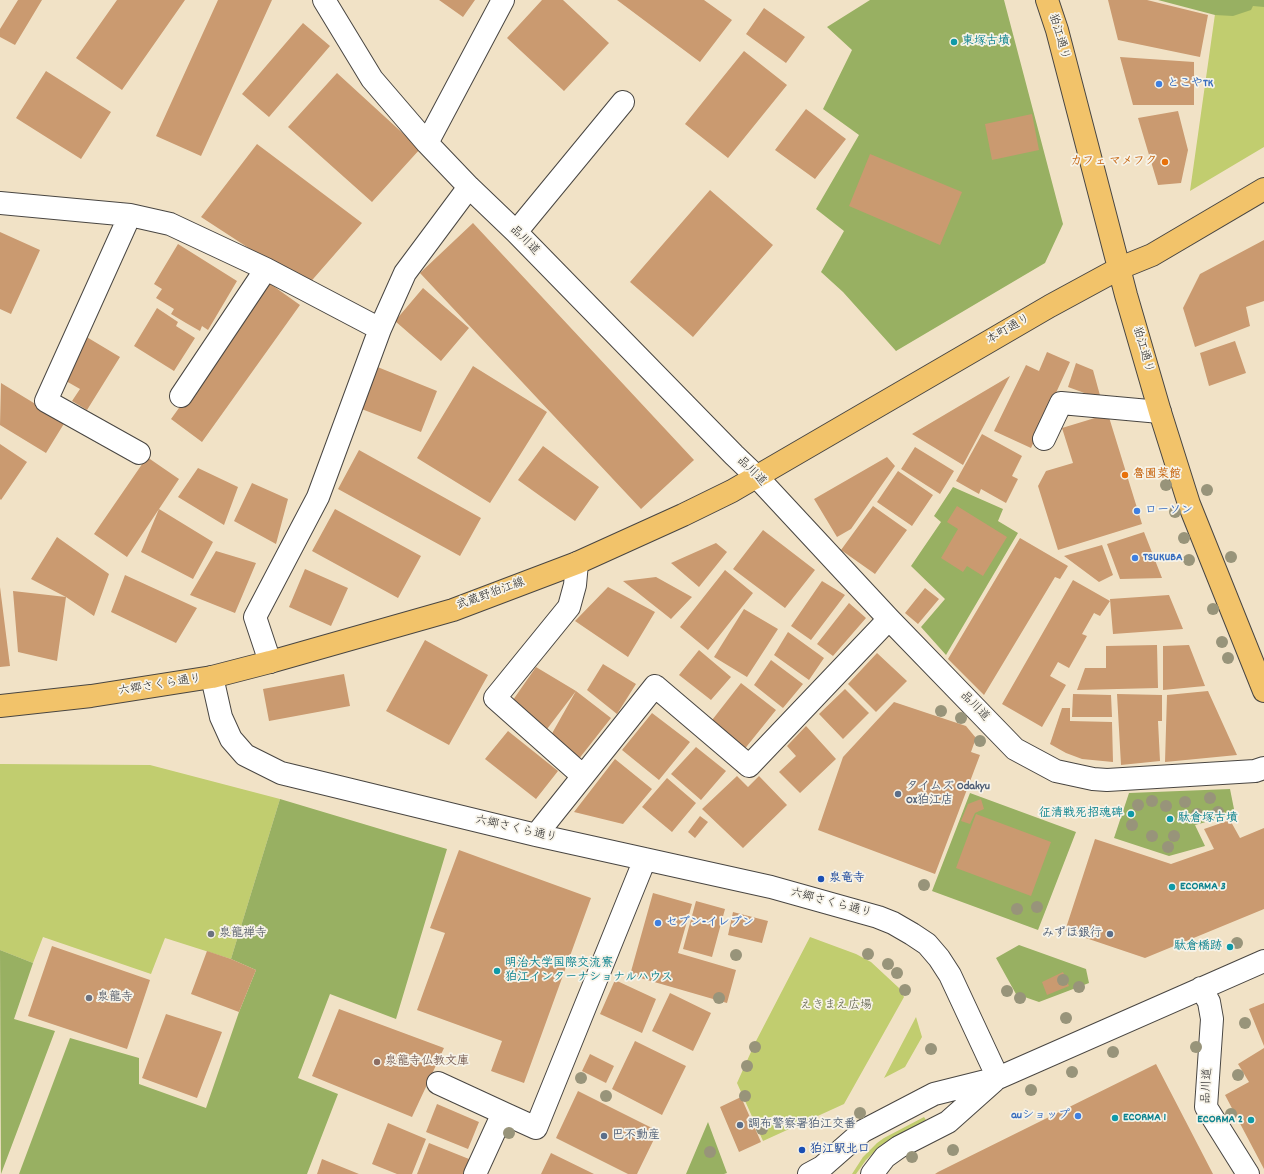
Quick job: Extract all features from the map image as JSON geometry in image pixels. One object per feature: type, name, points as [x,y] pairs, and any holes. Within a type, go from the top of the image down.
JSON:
[{"type":"main road","name":"狛江通り","points":[[1047,0],[1061,46],[1126,295],[1160,412],[1189,504],[1264,691]]},
{"type":"main road","name":"本町通り","points":[[757,477],[1050,306],[1120,268],[1152,255],[1264,189]]},
{"type":"main road","name":"武蔵野狛江線","points":[[212,678],[453,610],[577,563],[716,499],[757,477]]},
{"type":"main road","name":"六郷さくら通り","points":[[0,706],[91,696],[212,678]]},
{"type":"street","name":"品川道","points":[[324,0],[372,79],[427,143],[757,477],[889,619],[1015,748],[1056,771],[1093,779],[1107,780],[1255,771],[1264,768]]},
{"type":"street","points":[[427,143],[503,0]]},
{"type":"street","points":[[516,232],[623,102]]},
{"type":"street","points":[[270,662],[255,617],[318,497],[380,328],[405,273],[469,187]]},
{"type":"street","points":[[0,203],[130,216],[170,224],[266,269],[380,328]]},
{"type":"street","points":[[130,216],[46,401],[140,453]]},
{"type":"street","points":[[181,396],[266,269]]},
{"type":"street","points":[[1044,439],[1062,403],[1160,412]]},
{"type":"street","points":[[577,563],[575,585],[569,606],[495,698],[583,776]]},
{"type":"street","points":[[536,835],[655,686],[749,766],[889,619]]},
{"type":"street","name":"六郷さくら通り","points":[[212,678],[221,717],[231,739],[245,755],[281,772],[536,835],[771,887],[878,917],[893,923],[927,944],[936,954],[950,975],[998,1078]]},
{"type":"street","points":[[438,1083],[536,1128],[645,859]]},
{"type":"street","points":[[809,1174],[822,1167],[863,1131],[934,1094],[998,1078],[1264,961]]},
{"type":"street","name":"品川道","points":[[1201,988],[1209,1002],[1212,1019],[1206,1107],[1248,1174]]},
{"type":"street","points":[[872,1174],[886,1157],[899,1147],[948,1122],[998,1078]]},
{"type":"street","points":[[474,1174],[503,1113]]},
{"type":"green space","points":[[870,0],[1004,0],[1063,224],[1045,263],[896,351],[843,292],[821,272],[844,231],[816,209],[859,135],[823,109],[852,50],[827,27]]},
{"type":"green space","points":[[1158,0],[1264,0],[1264,7],[1253,6],[1251,10],[1233,16],[1215,15]]},
{"type":"green space","points":[[1217,0],[1264,0],[1264,147],[1190,191]]},
{"type":"green space","points":[[953,487],[1003,509],[998,521],[1018,533],[946,655],[921,627],[945,599],[911,566],[941,522],[934,516]]},
{"type":"green space","points":[[0,764],[150,765],[280,799],[231,959],[165,938],[151,974],[43,937],[33,963],[0,950]]},
{"type":"green space","points":[[1230,789],[1235,814],[1195,825],[1205,846],[1169,856],[1114,838],[1129,793]]},
{"type":"green space","points":[[970,793],[1076,832],[1038,930],[932,891]]},
{"type":"green space","points":[[280,799],[447,849],[396,1019],[330,994],[298,1078],[338,1094],[307,1174],[19,1174],[70,1038],[139,1058],[139,1084],[206,1108],[239,1012],[256,970],[231,959]]},
{"type":"green space","name":"えきまえ広場","points":[[810,937],[856,954],[871,962],[899,988],[904,997],[844,1104],[763,1141],[737,1083],[755,1043]]},
{"type":"green space","points":[[1019,945],[1086,969],[1089,983],[1039,1002],[1016,994],[996,958]]},
{"type":"green space","points":[[0,950],[33,963],[14,1019],[55,1031],[1,1174]]},
{"type":"green space","points":[[916,1017],[922,1037],[905,1067],[884,1078]]},
{"type":"green space","points":[[924,1117],[926,1120],[880,1146],[866,1160],[856,1174],[852,1174],[863,1157],[877,1143]]},
{"type":"green space","points":[[708,1122],[727,1173],[686,1174]]},
{"type":"building","points":[[18,0],[42,0],[15,45],[0,37],[0,29]]},
{"type":"building","points":[[117,0],[185,0],[122,90],[76,58]]},
{"type":"building","points":[[218,0],[272,0],[201,156],[156,136]]},
{"type":"building","points":[[439,0],[475,0],[463,17]]},
{"type":"building","points":[[542,0],[563,0],[609,43],[564,91],[507,38]]},
{"type":"building","points":[[617,0],[704,0],[732,20],[700,62]]},
{"type":"building","points":[[1108,0],[1147,0],[1208,15],[1200,57],[1118,40]]},
{"type":"building","points":[[764,8],[805,37],[786,63],[746,34]]},
{"type":"building","points":[[303,23],[330,46],[269,117],[242,94]]},
{"type":"building","points":[[744,51],[787,85],[728,158],[685,124]]},
{"type":"building","points":[[1120,57],[1194,62],[1194,105],[1133,105]]},
{"type":"building","points":[[46,71],[111,112],[81,159],[16,118]]},
{"type":"building","points":[[337,73],[420,149],[372,202],[288,127]]},
{"type":"building","points":[[806,109],[846,139],[815,179],[775,150]]},
{"type":"building","points":[[1178,111],[1188,150],[1181,183],[1158,185],[1138,118]]},
{"type":"building","points":[[1032,114],[1039,150],[992,160],[985,124]]},
{"type":"building","points":[[257,144],[362,223],[307,286],[201,217]]},
{"type":"building","points":[[870,154],[962,192],[940,245],[849,206]]},
{"type":"building","points":[[710,190],[773,245],[693,337],[630,282]]},
{"type":"building","points":[[473,223],[694,460],[641,509],[420,273]]},
{"type":"building","points":[[0,232],[40,250],[11,314],[0,309]]},
{"type":"building","points":[[1264,240],[1264,301],[1246,307],[1250,326],[1195,347],[1183,308],[1200,274]]},
{"type":"building","points":[[178,244],[237,281],[208,330],[202,326],[200,331],[171,314],[174,309],[156,298],[162,289],[154,284]]},
{"type":"building","points":[[269,283],[300,305],[202,442],[171,419]]},
{"type":"building","points":[[423,288],[469,328],[441,361],[395,321]]},
{"type":"building","points":[[157,308],[178,322],[176,326],[195,338],[174,371],[134,346]]},
{"type":"building","points":[[85,336],[120,357],[87,410],[72,401],[80,389],[66,381]]},
{"type":"building","points":[[1235,341],[1246,373],[1209,386],[1200,353]]},
{"type":"building","points":[[1047,352],[1070,362],[1031,448],[994,431],[1026,365],[1039,371]]},
{"type":"building","points":[[1076,363],[1093,370],[1101,399],[1068,387]]},
{"type":"building","points":[[375,366],[437,391],[421,432],[359,408]]},
{"type":"building","points":[[473,366],[547,412],[490,503],[417,458]]},
{"type":"building","points":[[1010,376],[963,465],[912,434]]},
{"type":"building","points":[[1,383],[65,422],[46,453],[0,425]]},
{"type":"building","points":[[1108,414],[1142,524],[1058,550],[1038,486],[1046,471],[1073,463],[1062,428]]},
{"type":"building","points":[[982,434],[1022,456],[1012,476],[1018,479],[1006,503],[981,489],[979,494],[956,481]]},
{"type":"building","points":[[0,444],[27,462],[1,500],[0,499]]},
{"type":"building","points":[[543,446],[599,487],[575,521],[518,480]]},
{"type":"building","points":[[915,447],[954,471],[940,494],[901,469]]},
{"type":"building","points":[[359,450],[481,518],[460,556],[338,489]]},
{"type":"building","points":[[147,457],[179,479],[127,557],[94,534]]},
{"type":"building","points":[[887,457],[895,466],[851,529],[837,537],[814,499]]},
{"type":"building","points":[[198,468],[238,487],[224,525],[178,497]]},
{"type":"building","points":[[898,471],[933,495],[912,526],[877,502]]},
{"type":"building","points":[[252,483],[288,499],[276,544],[234,521]]},
{"type":"building","points":[[873,506],[907,530],[875,574],[841,550]]},
{"type":"building","points":[[957,506],[1007,537],[983,576],[967,566],[963,572],[941,558],[958,529],[947,522]]},
{"type":"building","points":[[159,509],[213,542],[193,579],[141,552]]},
{"type":"building","points":[[335,509],[421,556],[398,598],[312,551]]},
{"type":"building","points":[[763,530],[815,570],[785,608],[733,569]]},
{"type":"building","points":[[1144,532],[1162,578],[1120,579],[1107,544]]},
{"type":"building","points":[[57,537],[109,574],[94,616],[66,597],[31,579]]},
{"type":"building","points":[[1020,538],[1068,566],[1060,579],[1055,577],[984,695],[948,659]]},
{"type":"building","points":[[716,543],[727,552],[699,587],[671,563]]},
{"type":"building","points":[[1102,545],[1113,575],[1099,582],[1064,556]]},
{"type":"building","points":[[216,551],[256,563],[235,613],[190,595]]},
{"type":"building","points":[[305,569],[348,588],[331,626],[289,607]]},
{"type":"building","points":[[725,570],[753,593],[708,650],[680,627]]},
{"type":"building","points":[[125,575],[197,608],[176,643],[111,612]]},
{"type":"building","points":[[656,577],[692,597],[671,619],[623,581]]},
{"type":"building","points":[[1073,580],[1110,601],[1100,616],[1094,613],[1082,634],[1087,636],[1069,668],[1058,662],[1050,676],[1066,685],[1042,727],[1002,704]]},
{"type":"building","points":[[822,581],[845,595],[811,640],[791,626]]},
{"type":"building","points":[[0,587],[10,666],[0,667]]},
{"type":"building","points":[[608,587],[655,612],[628,657],[575,621]]},
{"type":"building","points":[[925,588],[939,599],[918,624],[905,613]]},
{"type":"building","points":[[13,591],[66,597],[57,661],[18,652]]},
{"type":"building","points":[[1169,595],[1183,629],[1113,634],[1110,599]]},
{"type":"building","points":[[849,603],[866,618],[833,656],[817,644]]},
{"type":"building","points":[[744,609],[778,629],[747,677],[714,657]]},
{"type":"building","points":[[788,632],[824,658],[809,680],[774,655]]},
{"type":"building","points":[[425,640],[488,675],[449,745],[386,711]]},
{"type":"building","points":[[1157,645],[1158,688],[1077,690],[1085,668],[1106,668],[1106,646]]},
{"type":"building","points":[[1189,645],[1205,686],[1163,690],[1163,646]]},
{"type":"building","points":[[699,650],[731,677],[711,700],[679,675]]},
{"type":"building","points":[[877,653],[907,681],[876,712],[848,684]]},
{"type":"building","points":[[771,660],[803,684],[783,708],[754,685]]},
{"type":"building","points":[[603,664],[636,684],[617,714],[587,690]]},
{"type":"building","points":[[536,667],[576,691],[544,733],[513,700]]},
{"type":"building","points":[[344,674],[350,706],[269,721],[263,689]]},
{"type":"building","points":[[741,683],[776,710],[743,751],[709,724]]},
{"type":"building","points":[[845,689],[869,713],[843,739],[819,714]]},
{"type":"building","points":[[576,691],[611,718],[578,760],[550,737]]},
{"type":"building","points":[[1208,691],[1237,755],[1165,762],[1167,695]]},
{"type":"building","points":[[1073,694],[1111,695],[1112,717],[1072,717]]},
{"type":"building","points":[[1117,694],[1162,695],[1162,721],[1158,721],[1160,761],[1121,765]]},
{"type":"building","name":"タイムズ Odakyu OX狛江店","points":[[894,702],[966,726],[976,738],[971,752],[980,755],[935,874],[818,830],[843,757]]},
{"type":"building","points":[[1062,708],[1070,708],[1070,721],[1112,722],[1113,762],[1082,759],[1066,753],[1050,744]]},
{"type":"building","points":[[652,713],[690,742],[659,780],[622,750]]},
{"type":"building","points":[[806,726],[836,759],[800,793],[779,772],[796,756],[787,746]]},
{"type":"building","points":[[508,731],[558,771],[536,799],[485,759]]},
{"type":"building","points":[[696,747],[726,771],[701,800],[671,774]]},
{"type":"building","points":[[615,759],[652,789],[623,824],[574,812]]},
{"type":"building","points":[[737,776],[748,787],[759,776],[787,805],[743,848],[702,809]]},
{"type":"building","points":[[667,778],[696,803],[672,832],[642,807]]},
{"type":"building","points":[[981,799],[984,809],[975,813],[970,824],[961,821],[968,804]]},
{"type":"building","points":[[976,814],[1051,842],[1031,896],[956,868]]},
{"type":"building","points":[[700,816],[708,822],[695,838],[688,832]]},
{"type":"building","name":"ECORMA 3","points":[[1230,820],[1240,838],[1264,828],[1264,909],[1145,958],[1065,931],[1095,839],[1171,864],[1214,849],[1204,829]]},
{"type":"building","name":"明治大学国際交流寮 狛江インターナショナルハウス","points":[[459,850],[591,898],[524,1083],[491,1071],[502,1041],[417,1010],[445,933],[430,928]]},
{"type":"building","points":[[653,893],[692,904],[678,953],[736,970],[727,1003],[630,975]]},
{"type":"building","points":[[696,901],[725,909],[712,957],[683,949]]},
{"type":"building","points":[[733,912],[768,921],[762,943],[728,935]]},
{"type":"building","name":"泉龍寺","points":[[52,946],[150,980],[127,1049],[28,1016]]},
{"type":"building","points":[[207,951],[231,959],[256,970],[239,1012],[191,994]]},
{"type":"building","points":[[1063,972],[1069,986],[1047,995],[1042,982]]},
{"type":"building","points":[[615,980],[656,999],[642,1033],[600,1014]]},
{"type":"building","points":[[670,993],[711,1013],[693,1051],[652,1031]]},
{"type":"building","points":[[1264,1003],[1264,1046],[1249,1009]]},
{"type":"building","name":"泉龍寺仏教文庫","points":[[339,1009],[444,1048],[412,1117],[312,1076]]},
{"type":"building","points":[[166,1014],[222,1032],[197,1098],[142,1078]]},
{"type":"building","points":[[635,1041],[686,1066],[662,1115],[612,1089]]},
{"type":"building","name":"ECORMA 2","points":[[1264,1048],[1264,1169],[1225,1095],[1249,1082],[1238,1064]]},
{"type":"building","points":[[590,1054],[614,1066],[606,1083],[582,1071]]},
{"type":"building","name":"ECORMA 1","points":[[1156,1064],[1213,1174],[935,1174],[938,1172]]},
{"type":"building","points":[[578,1091],[658,1131],[637,1174],[628,1174],[556,1138]]},
{"type":"building","points":[[741,1097],[761,1142],[739,1152],[720,1107]]},
{"type":"building","points":[[437,1104],[479,1122],[468,1149],[426,1132]]},
{"type":"building","points":[[388,1123],[426,1139],[412,1174],[397,1174],[372,1164]]},
{"type":"building","points":[[429,1143],[469,1159],[463,1174],[417,1174]]},
{"type":"building","points":[[551,1153],[594,1174],[541,1174]]},
{"type":"building","points":[[322,1159],[359,1174],[317,1174]]},
{"type":"place","name":"東塚古墳","points":[[954,42]]},
{"type":"place","name":"とこやTK","points":[[1159,84]]},
{"type":"place","name":"カフェ マメフク","points":[[1165,162]]},
{"type":"place","name":"魯園菜館","points":[[1125,475]]},
{"type":"place","name":"ローソン","points":[[1137,511]]},
{"type":"place","name":"TSUKUBA","points":[[1135,558]]},
{"type":"place","name":"タイムズ Odakyu OX狛江店","points":[[898,794]]},
{"type":"place","name":"征清戦死招魂碑","points":[[1131,814]]},
{"type":"place","name":"駄倉塚古墳","points":[[1170,819]]},
{"type":"place","name":"泉竜寺","points":[[821,879]]},
{"type":"place","name":"ECORMA 3","points":[[1172,887]]},
{"type":"place","name":"セブン-イレブン","points":[[658,923]]},
{"type":"place","name":"泉龍禅寺","points":[[211,934]]},
{"type":"place","name":"みずほ銀行","points":[[1110,934]]},
{"type":"place","name":"駄倉橋跡","points":[[1230,947]]},
{"type":"place","name":"明治大学国際交流寮 狛江インターナショナルハウス","points":[[497,971]]},
{"type":"place","name":"泉龍寺","points":[[89,998]]},
{"type":"place","name":"泉龍寺仏教文庫","points":[[377,1062]]},
{"type":"place","name":"auショップ","points":[[1078,1116]]},
{"type":"place","name":"ECORMA 1","points":[[1115,1118]]},
{"type":"place","name":"ECORMA 2","points":[[1251,1120]]},
{"type":"place","name":"調布警察署狛江交番","points":[[740,1125]]},
{"type":"place","name":"巴不動産","points":[[604,1136]]},
{"type":"place","name":"狛江駅北口","points":[[802,1150]]}]
